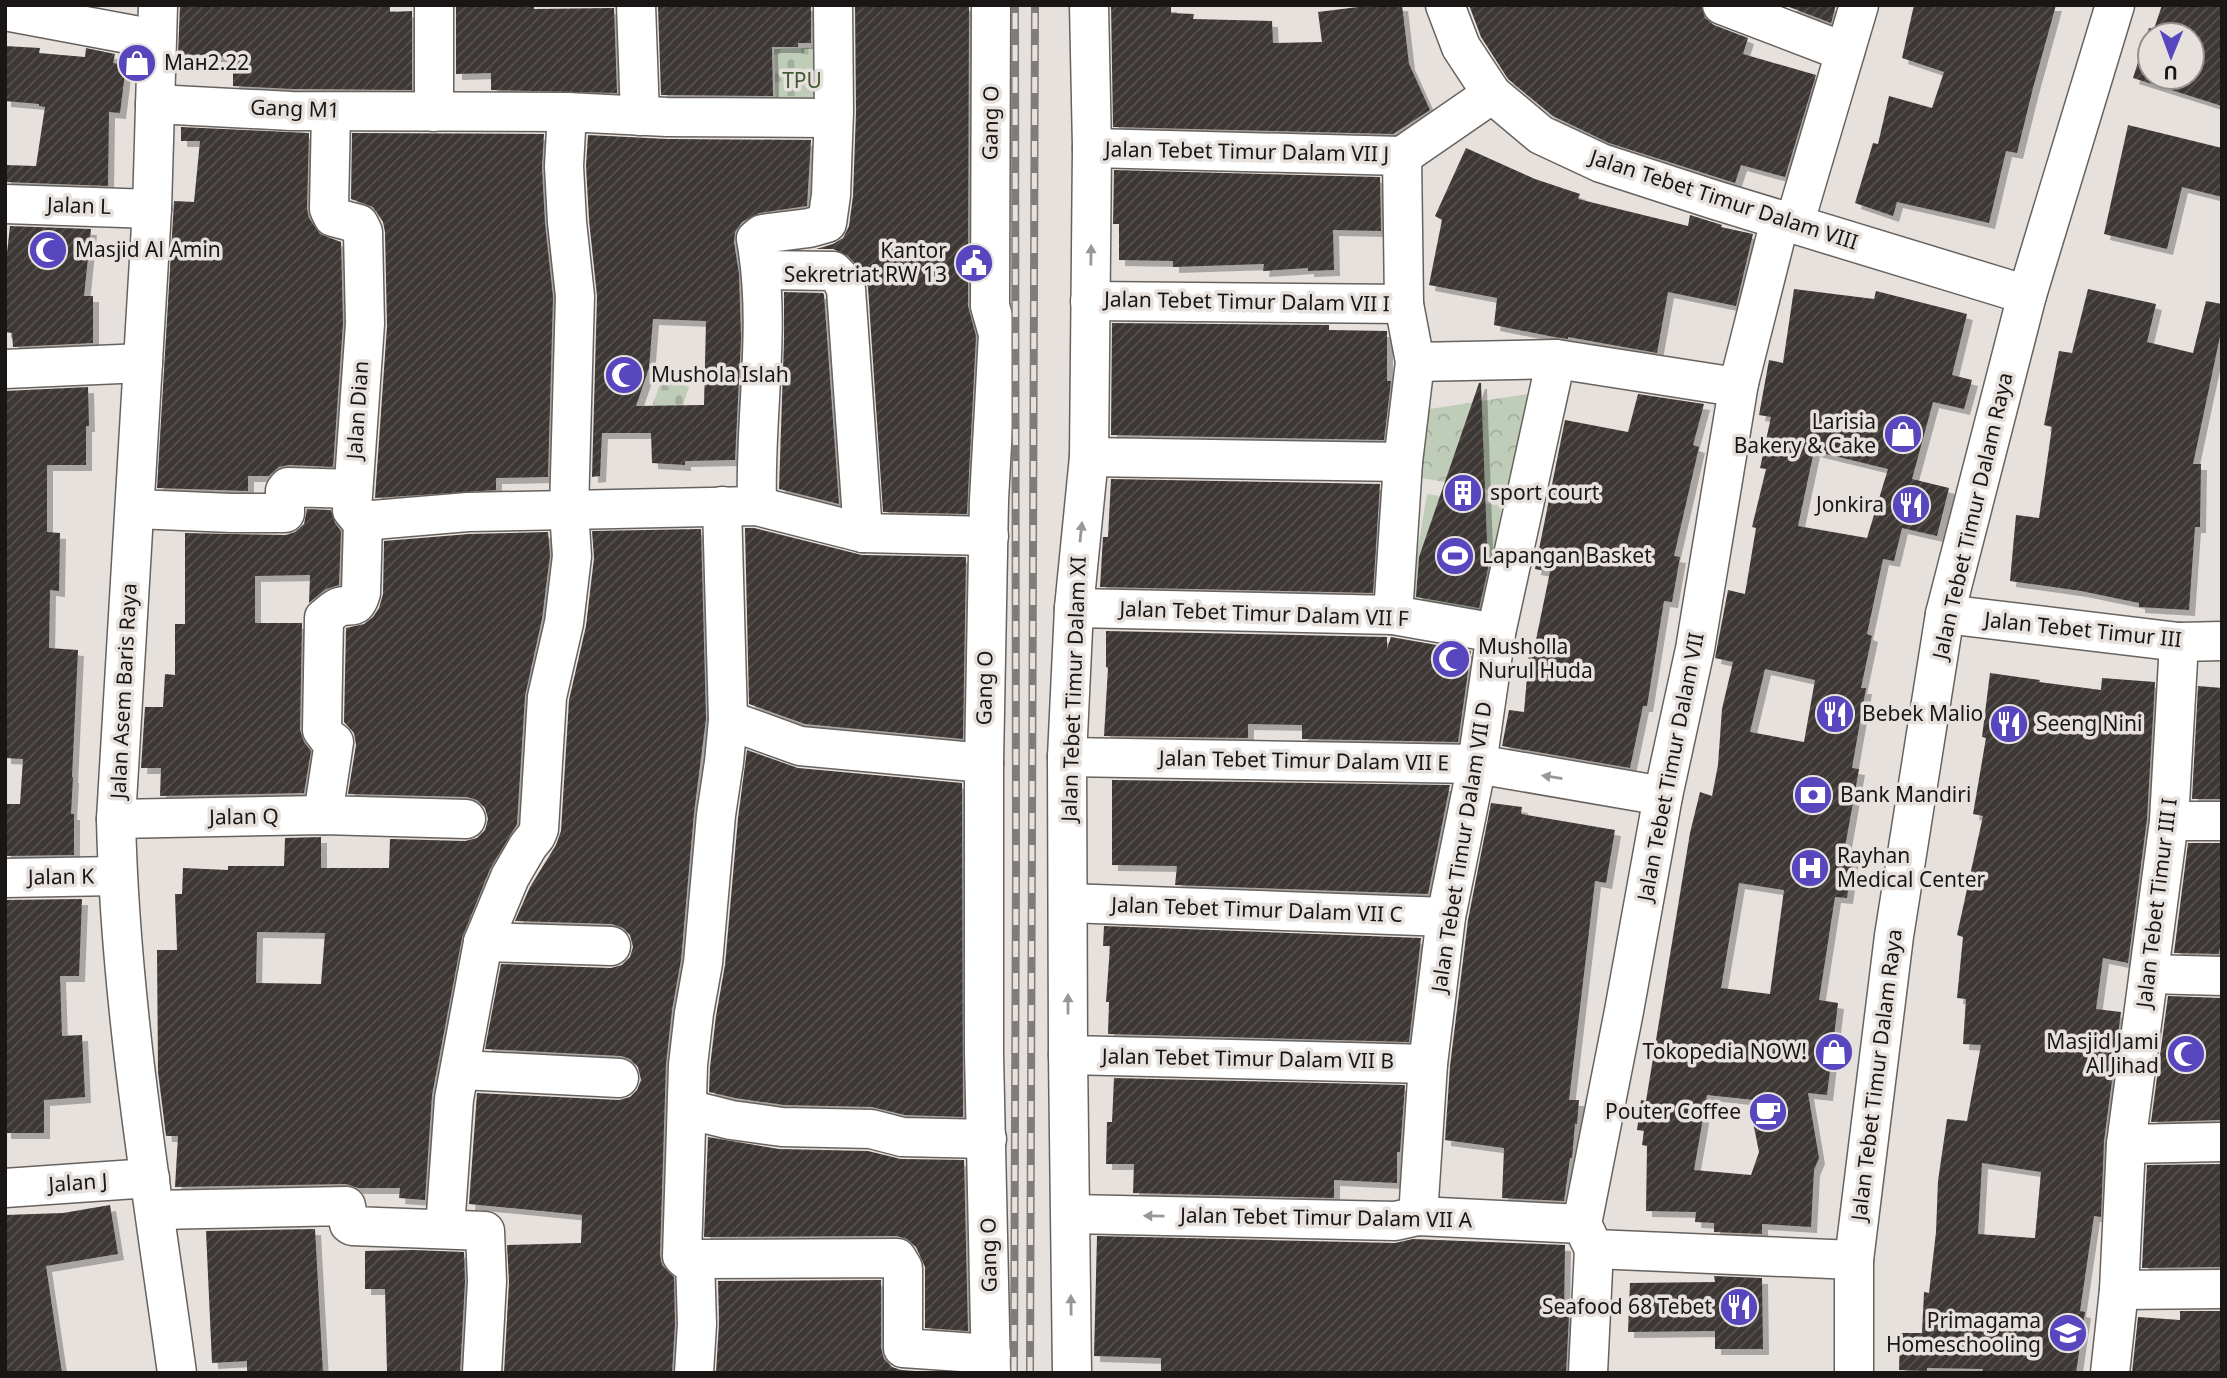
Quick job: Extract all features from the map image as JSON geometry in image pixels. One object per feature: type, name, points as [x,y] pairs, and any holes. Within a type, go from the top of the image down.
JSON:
[{"type":"street","points":[[434,5],[434,112]]},
{"type":"street","points":[[636,5],[640,116],[826,118],[832,114]]},
{"type":"street","points":[[833,5],[831,195],[827,223],[762,234],[756,239],[762,270],[756,477],[739,506],[728,720],[716,816],[704,964],[692,1026],[688,1065],[682,1256],[685,1259],[897,1258],[903,1268],[903,1348],[991,1363]]},
{"type":"street","name":"Gang O","points":[[991,5],[990,306],[998,334],[989,500],[984,763],[984,1054],[991,1363]]},
{"type":"street","name":"Jalan Tebet Timur Dalam XI","points":[[1072,1373],[1067,757],[1074,608],[1089,457],[1092,148],[1089,5]]},
{"type":"street","name":"Jalan Tebet Timur Dalam VIII","points":[[1445,5],[1461,47],[1492,94],[1542,135],[1601,163],[2027,295]]},
{"type":"street","points":[[1722,5],[1845,52]]},
{"type":"street","name":"Jalan Tebet Timur Dalam VII","points":[[1588,1373],[1593,1312],[1588,1237],[1624,1011],[1663,796],[1695,649],[1739,383],[1787,222],[1860,5]]},
{"type":"street","name":"Jalan Tebet Timur Dalam Raya","points":[[1854,1373],[1854,1260],[1894,936],[1945,614],[2027,295],[2115,5]]},
{"type":"street","points":[[5,11],[157,22]]},
{"type":"street","name":"Jalan Asem Baris Raya","points":[[157,22],[152,209],[116,819],[117,876],[124,962],[177,1373]]},
{"type":"street","points":[[1393,615],[1403,462],[1415,362],[1404,304],[1402,156],[1492,94]]},
{"type":"street","name":"Gang M1","points":[[155,104],[331,111],[568,112],[640,116]]},
{"type":"street","name":"Jalan Dian","points":[[135,509],[285,513],[285,491],[288,487],[358,505],[365,324],[363,232],[359,224],[333,216],[329,209],[331,111]]},
{"type":"street","points":[[482,1373],[487,1280],[485,1231],[445,1229],[451,1135],[454,1099],[483,942],[510,877],[539,829],[547,697],[564,623],[572,556],[569,511],[570,426],[576,332],[575,296],[566,222],[564,166],[568,112]]},
{"type":"street","name":"Jalan Tebet Timur Dalam VII J","points":[[1092,148],[1402,156]]},
{"type":"street","name":"Jalan L","points":[[5,204],[152,209]]},
{"type":"street","points":[[762,270],[833,271],[846,289],[863,533]]},
{"type":"street","name":"Jalan Tebet Timur Dalam VII I","points":[[1090,300],[1404,304]]},
{"type":"street","points":[[1415,362],[1556,359],[1723,385],[1739,383]]},
{"type":"street","name":"Jalan Tebet Timur Dalam VII D","points":[[1418,1216],[1428,1064],[1446,917],[1477,764],[1496,632],[1556,359]]},
{"type":"street","points":[[5,369],[143,363]]},
{"type":"street","points":[[1089,457],[1403,462]]},
{"type":"street","points":[[323,815],[334,742],[322,730],[324,618],[338,607],[354,607],[359,602],[358,505],[468,512],[739,506],[863,533],[989,536]]},
{"type":"street","name":"Jalan Tebet Timur Dalam VII F","points":[[1074,608],[1393,615],[1496,632]]},
{"type":"street","name":"Jalan Tebet Timur III","points":[[1945,614],[2179,642],[2222,641]]},
{"type":"street","name":"Jalan Tebet Timur III I","points":[[2110,1373],[2119,1290],[2126,1144],[2169,821],[2179,642]]},
{"type":"street","points":[[728,720],[800,746],[984,763]]},
{"type":"street","name":"Jalan Tebet Timur Dalam VII E","points":[[1067,757],[1477,764],[1663,796]]},
{"type":"street","name":"Jalan Q","points":[[116,819],[323,815],[466,819]]},
{"type":"street","points":[[2169,821],[2222,821]]},
{"type":"street","name":"Jalan K","points":[[5,878],[117,876]]},
{"type":"street","name":"Jalan Tebet Timur Dalam VII C","points":[[1068,903],[1446,917]]},
{"type":"street","points":[[483,942],[611,946]]},
{"type":"street","points":[[2149,974],[2222,976]]},
{"type":"street","name":"Jalan Tebet Timur Dalam VII B","points":[[1068,1055],[1428,1064]]},
{"type":"street","points":[[461,1070],[619,1078]]},
{"type":"street","points":[[687,1109],[731,1120],[782,1127],[871,1129],[902,1137],[987,1139]]},
{"type":"street","points":[[2126,1144],[2222,1142]]},
{"type":"street","name":"Jalan J","points":[[5,1188],[345,1206],[349,1224],[352,1226],[445,1229]]},
{"type":"street","name":"Jalan Tebet Timur Dalam VII A","points":[[1071,1214],[1395,1220],[1418,1216],[1588,1237],[1854,1260]]},
{"type":"street","points":[[694,1373],[697,1324],[695,1259]]},
{"type":"street","points":[[2119,1290],[2222,1289]]},
{"type":"green space","name":"TPU","points":[[829,47],[830,114],[776,115],[774,49]]},
{"type":"green space","points":[[662,378],[689,387],[675,430],[647,421]]},
{"type":"green space","points":[[1527,394],[1509,494],[1417,477],[1423,410]]},
{"type":"green space","name":"Lapangan Basket","points":[[1427,494],[1502,506],[1483,620],[1408,607]]},
{"type":"building","points":[[180,5],[390,5],[390,12],[412,11],[412,90],[233,86],[233,57],[178,54]]},
{"type":"building","points":[[456,5],[534,9],[614,8],[617,93],[491,90],[491,73],[456,74]]},
{"type":"building","points":[[811,5],[811,43],[798,43],[798,47],[772,47],[773,96],[661,95],[658,7]]},
{"type":"building","points":[[855,5],[969,5],[968,306],[976,336],[967,514],[883,512],[868,287],[860,269],[848,256],[833,249],[816,249],[843,238],[849,226],[853,196],[856,112]]},
{"type":"building","points":[[1111,5],[1171,6],[1171,13],[1194,14],[1193,19],[1272,21],[1273,43],[1322,42],[1318,12],[1374,5],[1402,5],[1409,64],[1430,110],[1393,134],[1113,127]]},
{"type":"building","points":[[1469,5],[1701,5],[1705,18],[1714,25],[1748,38],[1743,54],[1816,75],[1785,177],[1741,165],[1735,183],[1609,143],[1553,116],[1508,79],[1481,37]]},
{"type":"building","points":[[1784,5],[1836,5],[1831,23]]},
{"type":"building","points":[[1914,5],[2056,5],[2017,153],[2006,151],[1989,223],[1897,202],[1893,216],[1855,203],[1873,143],[1878,144],[1889,96],[1932,108],[1944,72],[1902,58]]},
{"type":"building","points":[[2162,5],[2222,5],[2222,106],[2174,91],[2206,91],[2206,21],[2157,21]]},
{"type":"building","points":[[5,46],[40,48],[39,53],[85,57],[86,48],[115,54],[113,63],[126,65],[120,113],[109,112],[108,186],[5,182],[5,165],[36,166],[45,107],[5,101]]},
{"type":"building","points":[[2128,125],[2222,148],[2222,197],[2182,187],[2167,249],[2104,234]]},
{"type":"building","points":[[181,127],[309,133],[309,218],[320,234],[341,242],[343,323],[333,467],[279,467],[269,476],[248,476],[248,491],[157,488],[174,201],[194,202],[200,141],[181,141]]},
{"type":"building","points":[[352,133],[544,134],[542,167],[545,223],[553,297],[548,477],[496,478],[496,490],[375,498],[387,326],[385,232],[383,222],[373,207],[351,199]]},
{"type":"building","points":[[588,135],[667,139],[811,140],[807,206],[759,213],[742,222],[735,232],[741,338],[735,460],[685,461],[685,465],[652,463],[651,433],[602,433],[600,476],[592,477],[597,296],[586,166]],"holes":[[[653,319],[706,321],[704,405],[636,406],[649,368]]]},
{"type":"building","points":[[1466,148],[1535,179],[1580,194],[1578,199],[1688,226],[1690,215],[1722,225],[1721,227],[1753,234],[1736,306],[1668,292],[1657,353],[1494,325],[1497,298],[1429,285],[1442,220],[1435,216]]},
{"type":"building","points":[[1114,170],[1380,177],[1381,231],[1333,230],[1334,270],[1308,271],[1308,268],[1263,271],[1264,264],[1173,267],[1173,261],[1119,260],[1119,224],[1113,224]]},
{"type":"building","points":[[10,226],[91,229],[84,296],[93,296],[93,343],[13,347],[12,333],[5,332],[5,271]]},
{"type":"building","points":[[1794,289],[1874,299],[1876,291],[1967,314],[1952,375],[1972,380],[1964,409],[1933,402],[1912,479],[1949,488],[1937,536],[1902,528],[1894,561],[1883,559],[1867,634],[1872,636],[1861,688],[1866,688],[1852,768],[1859,769],[1845,847],[1854,849],[1847,898],[1835,897],[1819,1000],[1838,1003],[1827,1095],[1808,1093],[1819,1158],[1814,1170],[1811,1227],[1762,1224],[1762,1234],[1714,1232],[1714,1223],[1695,1222],[1696,1212],[1646,1211],[1647,1146],[1642,1145],[1644,1131],[1637,1130],[1641,1100],[1646,1101],[1690,833],[1700,792],[1712,796],[1718,765],[1722,709],[1733,662],[1715,658],[1728,590],[1745,594],[1756,528],[1752,527],[1766,469],[1760,468],[1771,417],[1759,415],[1769,360],[1783,363]],"holes":[[[1814,451],[1888,469],[1867,538],[1798,526]],[[1765,669],[1815,680],[1804,742],[1750,732]],[[1739,883],[1784,890],[1770,994],[1721,988]],[[1707,1095],[1754,1100],[1752,1117],[1759,1152],[1751,1175],[1694,1170]]]},
{"type":"building","points":[[2088,289],[2156,304],[2147,342],[2193,353],[2206,301],[2222,304],[2222,327],[2193,464],[2201,464],[2200,527],[2195,527],[2189,610],[2139,607],[2139,603],[2081,591],[2010,581],[2016,515],[2039,518],[2052,427],[2044,425],[2059,351],[2072,353]]},
{"type":"building","points":[[784,292],[824,295],[839,504],[779,489]]},
{"type":"building","points":[[1112,323],[1329,325],[1329,330],[1387,331],[1387,381],[1391,381],[1384,440],[1111,435]]},
{"type":"building","name":"Lapangan Basket","points":[[1479,383],[1488,569],[1479,608],[1416,597],[1419,557]]},
{"type":"building","points":[[88,387],[86,465],[47,465],[47,532],[60,533],[59,591],[50,590],[49,648],[78,650],[71,814],[74,814],[74,855],[5,856],[5,804],[20,804],[23,759],[5,758],[5,391]]},
{"type":"building","points":[[1638,394],[1704,404],[1693,445],[1699,447],[1674,556],[1680,557],[1672,602],[1664,601],[1647,706],[1643,706],[1630,768],[1502,746],[1509,710],[1524,712],[1529,653],[1533,654],[1550,572],[1535,569],[1565,420],[1628,432]]},
{"type":"building","points":[[1111,479],[1380,484],[1373,593],[1100,587],[1103,537],[1108,537]]},
{"type":"building","points":[[307,509],[331,510],[341,531],[339,585],[326,589],[309,603],[310,575],[255,576],[255,623],[302,623],[300,730],[311,751],[304,793],[160,796],[161,768],[141,768],[145,707],[163,707],[165,674],[175,675],[175,624],[185,624],[185,533],[286,535],[295,532],[304,524]]},
{"type":"building","points":[[745,528],[862,555],[966,557],[963,739],[805,724],[749,704]]},
{"type":"building","points":[[701,529],[706,719],[694,813],[681,960],[666,1064],[660,1255],[662,1265],[674,1277],[672,1373],[504,1373],[509,1282],[507,1245],[581,1243],[582,1215],[469,1204],[477,1093],[619,1100],[630,1097],[641,1080],[638,1067],[630,1059],[621,1056],[485,1049],[501,964],[611,968],[622,965],[630,957],[633,947],[630,935],[623,928],[612,924],[515,921],[530,887],[556,845],[561,831],[569,700],[586,626],[594,558],[592,531]]},
{"type":"building","points":[[548,532],[550,555],[542,619],[525,696],[517,824],[490,869],[462,938],[432,1095],[425,1200],[399,1198],[400,1188],[358,1188],[346,1184],[175,1187],[178,1136],[166,1136],[158,1072],[157,950],[177,950],[175,894],[182,894],[183,868],[228,870],[228,866],[284,866],[285,838],[321,837],[321,868],[389,868],[390,839],[465,841],[477,838],[485,830],[488,819],[485,808],[477,800],[467,797],[348,794],[356,745],[354,733],[344,722],[346,628],[364,624],[379,608],[383,594],[384,541],[469,534]],"holes":[[[257,932],[325,933],[321,984],[256,983]]]},
{"type":"building","points":[[1106,631],[1387,637],[1387,649],[1391,637],[1471,651],[1458,742],[1302,739],[1302,725],[1248,724],[1248,738],[1104,736],[1108,668]]},
{"type":"building","points":[[1990,673],[2101,690],[2102,678],[2155,682],[2147,819],[2128,963],[2103,958],[2096,1009],[2121,1012],[2104,1141],[2101,1217],[2094,1216],[2080,1311],[2085,1312],[2076,1373],[1982,1373],[1983,1369],[1927,1368],[1927,1371],[1899,1370],[1900,1333],[1922,1333],[1924,1292],[1929,1293],[1938,1181],[1947,1119],[1967,1121],[1981,1045],[1963,1044],[1966,999],[1957,998],[1963,937],[1957,935],[1983,816],[1973,814],[1986,738],[1982,737]],"holes":[[[1982,1163],[2041,1172],[2035,1238],[1978,1234]]]},
{"type":"building","points":[[2198,686],[2222,688],[2222,799],[2192,799]]},
{"type":"building","points":[[747,750],[798,768],[962,783],[963,1117],[905,1115],[872,1107],[784,1105],[709,1092]]},
{"type":"building","points":[[1112,780],[1450,785],[1428,894],[1175,885],[1177,866],[1112,865]]},
{"type":"building","points":[[1491,803],[1522,807],[1521,814],[1615,830],[1606,883],[1595,881],[1569,1100],[1579,1100],[1577,1124],[1564,1201],[1502,1198],[1504,1148],[1445,1140],[1450,1066],[1468,920]]},
{"type":"building","points":[[2188,843],[2222,843],[2222,934],[2219,954],[2174,953]]},
{"type":"building","points":[[82,899],[79,976],[60,976],[62,1036],[82,1035],[85,1097],[44,1100],[44,1133],[5,1133],[5,900]]},
{"type":"building","points":[[1104,926],[1421,938],[1409,1042],[1108,1034],[1109,1002],[1106,1002],[1110,946],[1103,946]]},
{"type":"building","name":"Masjid Jami Al Jihad","points":[[2168,996],[2222,998],[2222,1120],[2151,1122]]},
{"type":"building","points":[[1114,1078],[1405,1085],[1400,1152],[1397,1152],[1397,1183],[1334,1180],[1334,1198],[1133,1193],[1134,1164],[1106,1164],[1107,1122],[1112,1122]]},
{"type":"building","points":[[708,1137],[779,1149],[868,1151],[901,1159],[964,1160],[968,1331],[925,1328],[925,1267],[916,1247],[907,1239],[897,1236],[704,1237]]},
{"type":"building","points":[[2222,1164],[2222,1267],[2142,1268],[2147,1165]]},
{"type":"building","points":[[110,1205],[118,1254],[46,1266],[62,1373],[5,1373],[5,1215],[63,1213]]},
{"type":"building","points":[[315,1229],[323,1373],[247,1373],[247,1361],[212,1363],[206,1231]]},
{"type":"building","points":[[1097,1236],[1395,1243],[1413,1239],[1565,1245],[1564,1316],[1569,1316],[1566,1373],[1161,1373],[1161,1358],[1094,1356]]},
{"type":"building","points":[[365,1251],[464,1252],[460,1373],[387,1373],[385,1289],[365,1289]]},
{"type":"building","points":[[1714,1276],[1762,1278],[1763,1349],[1715,1349],[1715,1331],[1628,1332],[1630,1283],[1715,1282]]},
{"type":"building","points":[[881,1280],[881,1348],[884,1359],[892,1367],[901,1370],[944,1373],[716,1373],[718,1281]]},
{"type":"building","points":[[2180,1311],[2222,1311],[2222,1373],[2132,1373],[2138,1317],[2180,1320]]},
{"type":"railway","points":[[1014,1373],[1015,5]]},
{"type":"railway","points":[[1030,1373],[1035,5]]},
{"type":"place","name":"Ман2.22","points":[[137,63]]},
{"type":"place","name":"Masjid Al Amin","points":[[48,250]]},
{"type":"place","name":"Kantor Sekretriat RW 13","points":[[974,263]]},
{"type":"place","name":"Mushola Islah","points":[[624,375]]},
{"type":"place","name":"Larisia Bakery & Cake","points":[[1903,434]]},
{"type":"place","name":"sport court","points":[[1463,493]]},
{"type":"place","name":"Jonkira","points":[[1911,505]]},
{"type":"place","name":"Lapangan Basket","points":[[1455,556]]},
{"type":"place","name":"Musholla Nurul Huda","points":[[1451,659]]},
{"type":"place","name":"Bebek Malio","points":[[1835,714]]},
{"type":"place","name":"Seeng Nini","points":[[2009,724]]},
{"type":"place","name":"Bank Mandiri","points":[[1813,795]]},
{"type":"place","name":"Rayhan Medical Center","points":[[1810,868]]},
{"type":"place","name":"Tokopedia NOW!","points":[[1834,1052]]},
{"type":"place","name":"Masjid Jami Al Jihad","points":[[2186,1054]]},
{"type":"place","name":"Pouter Coffee","points":[[1768,1112]]},
{"type":"place","name":"Seafood 68 Tebet","points":[[1739,1307]]},
{"type":"place","name":"Primagama Homeschooling","points":[[2068,1333]]}]
